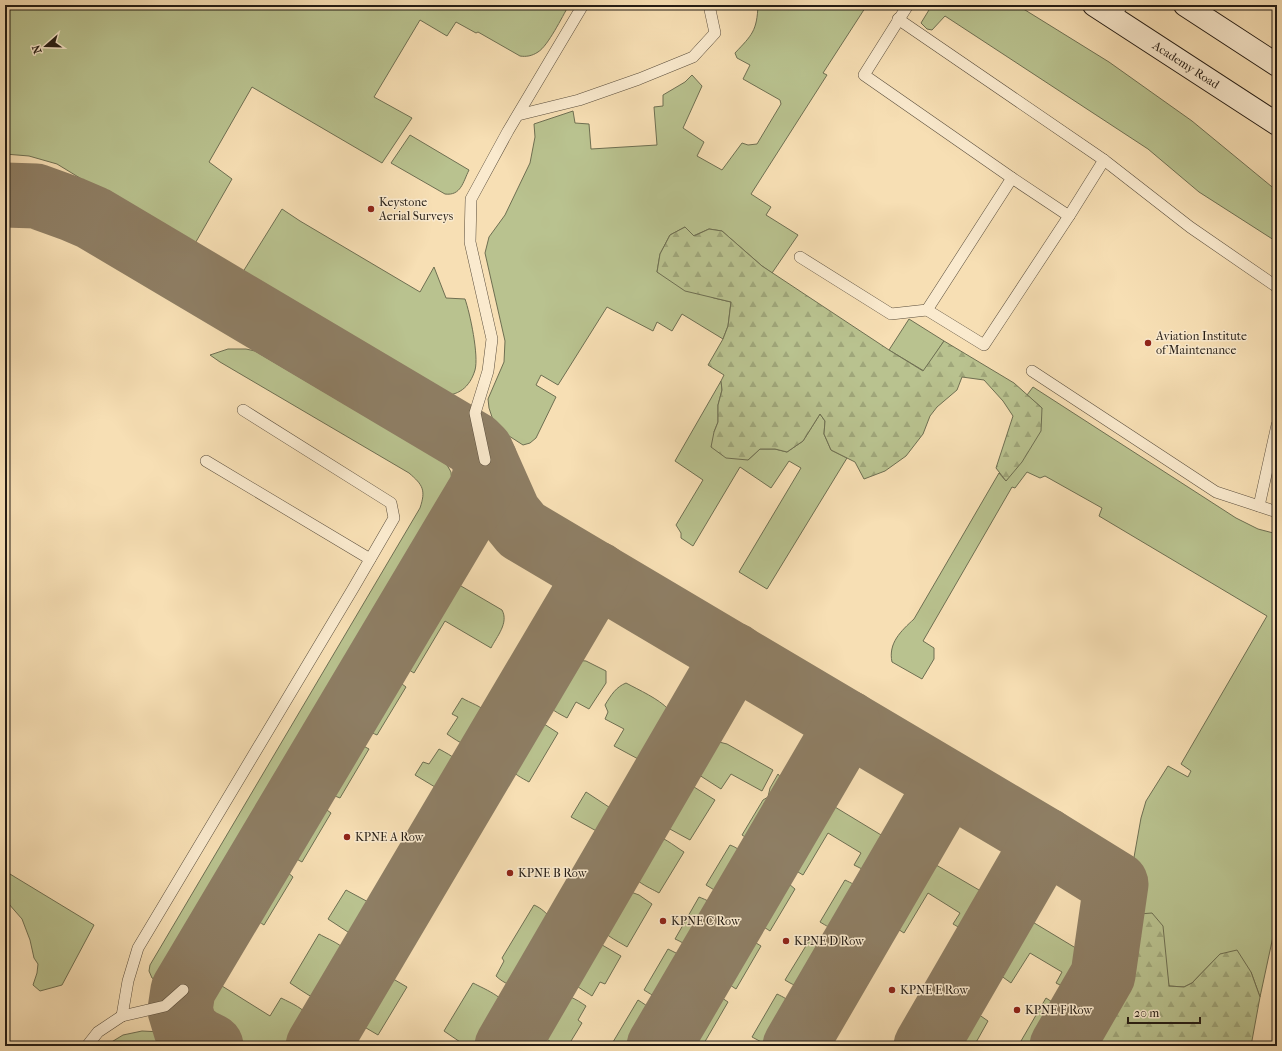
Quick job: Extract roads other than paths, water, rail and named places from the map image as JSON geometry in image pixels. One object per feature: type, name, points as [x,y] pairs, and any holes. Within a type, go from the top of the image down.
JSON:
[{"type":"main road","name":"Academy Road","points":[[1094,5],[1118,11],[1277,124]]},
{"type":"main road","points":[[1185,5],[1277,65]]},
{"type":"lane","points":[[485,460],[475,413],[488,371],[492,339],[470,242],[471,199],[518,115],[583,5]]},
{"type":"lane","points":[[518,115],[579,100],[639,79],[693,57],[715,33],[709,5]]},
{"type":"lane","points":[[908,5],[864,75],[1069,216]]},
{"type":"lane","points":[[898,19],[1104,160],[1190,227],[1277,287]]},
{"type":"lane","points":[[800,257],[891,314],[927,310],[984,345],[1104,160]]},
{"type":"lane","points":[[927,310],[1012,178]]},
{"type":"lane","points":[[1032,371],[1216,492],[1277,512]]},
{"type":"lane","points":[[122,1016],[128,981],[138,948],[394,518],[391,503],[243,410]]},
{"type":"lane","points":[[1259,506],[1277,425]]},
{"type":"lane","points":[[206,461],[370,559]]},
{"type":"lane","points":[[87,1046],[98,1032],[122,1016],[165,1006],[183,990]]},
{"type":"place","name":"Keystone Aerial Surveys","points":[[371,209]]},
{"type":"place","name":"Aviation Institute of Maintenance","points":[[1148,343]]},
{"type":"place","name":"KPNE A Row","points":[[347,837]]},
{"type":"place","name":"KPNE B Row","points":[[510,873]]},
{"type":"place","name":"KPNE C Row","points":[[663,921]]},
{"type":"place","name":"KPNE D Row","points":[[786,941]]},
{"type":"place","name":"KPNE E Row","points":[[892,990]]},
{"type":"place","name":"KPNE F Row","points":[[1017,1010]]}]
